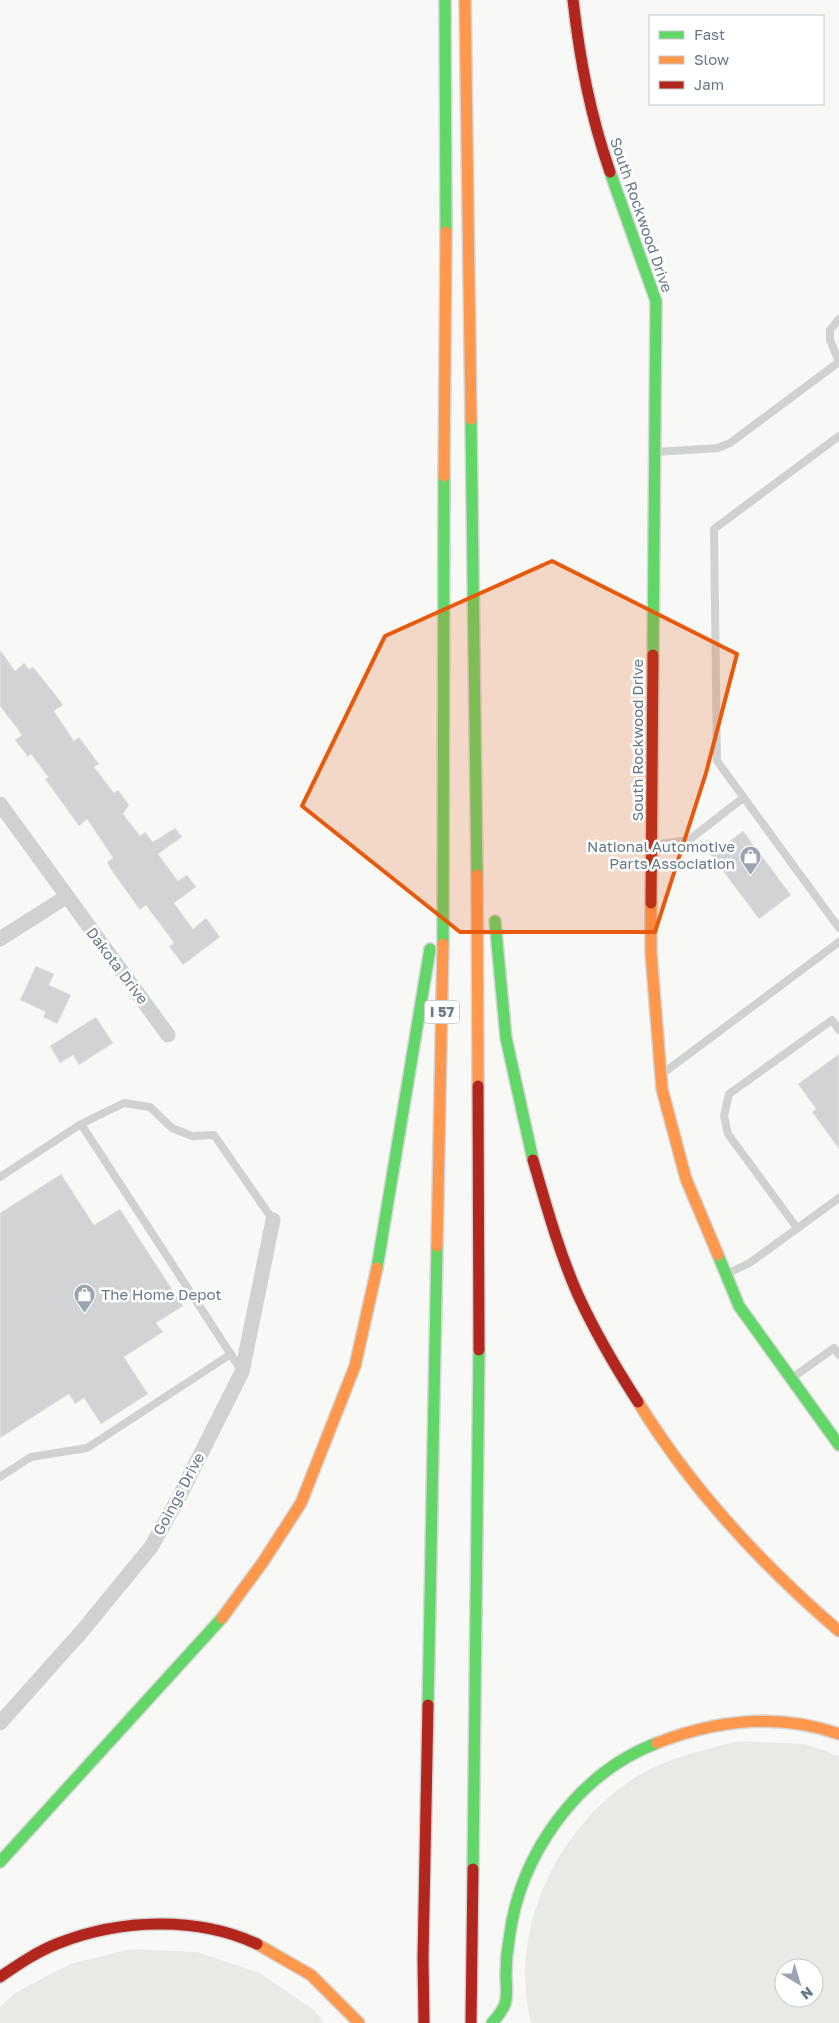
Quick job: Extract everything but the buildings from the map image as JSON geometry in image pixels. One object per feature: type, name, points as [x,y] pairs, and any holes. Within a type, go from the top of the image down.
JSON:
[{"type":"main road","name":"I 57","points":[[424,2023],[423,1958],[445,857],[443,644],[446,245],[445,0]]},
{"type":"main road","name":"I 57","points":[[465,0],[472,438],[479,1322],[471,2023]]},
{"type":"main road","name":"South Rockwood Drive","points":[[573,0],[580,61],[595,128],[656,301],[651,953],[662,1089],[686,1179],[739,1306],[791,1380],[838,1442]]},
{"type":"main road","points":[[472,438],[480,502],[487,696]]},
{"type":"main road","points":[[0,1862],[222,1618],[263,1562],[301,1503],[355,1366],[380,1260],[445,857]]},
{"type":"main road","points":[[494,913],[497,972],[513,1074],[528,1144],[541,1192],[566,1264],[595,1330],[644,1412],[694,1483],[762,1561],[798,1598],[839,1631]]},
{"type":"main road","points":[[492,2023],[505,2004],[510,1926],[520,1888],[552,1827],[576,1797],[607,1770],[642,1748],[674,1734],[708,1725],[749,1721],[789,1722],[839,1734]]},
{"type":"main road","points":[[0,1977],[35,1954],[84,1934],[138,1924],[188,1925],[241,1937],[293,1963],[335,1995],[359,2023]]},
{"type":"street","name":"Dakota Drive","points":[[0,804],[168,1035]]},
{"type":"street","points":[[0,939],[66,897]]},
{"type":"street","name":"Goings Drive","points":[[0,1723],[84,1630],[151,1547],[178,1499],[242,1372],[273,1220]]},
{"type":"lane","points":[[654,452],[718,448],[730,443],[839,362],[830,340],[830,330],[839,319]]},
{"type":"lane","points":[[839,436],[714,529],[715,753],[717,761],[839,928]]},
{"type":"lane","points":[[652,845],[690,840],[743,798]]},
{"type":"lane","points":[[661,1075],[839,942]]},
{"type":"lane","points":[[797,1228],[728,1134],[724,1116],[729,1094],[832,1020],[839,1030]]},
{"type":"lane","points":[[0,1176],[81,1124],[124,1103],[150,1107],[172,1128],[192,1136],[214,1136],[273,1220]]},
{"type":"lane","points":[[81,1124],[242,1372]]},
{"type":"lane","points":[[726,1275],[751,1262],[839,1198]]},
{"type":"lane","points":[[791,1380],[837,1349]]},
{"type":"lane","points":[[0,1477],[31,1457],[87,1448],[231,1354]]},
{"type":"highlighted area","points":[[552,561],[737,654],[706,773],[655,932],[460,932],[302,806],[385,636]]},
{"type":"shaded area","points":[[739,1741],[805,1744],[839,1756],[839,2023],[531,2023],[526,1990],[526,1957],[532,1923],[542,1891],[557,1861],[576,1833],[598,1808],[623,1786],[650,1769],[694,1753]]},
{"type":"shaded area","points":[[131,1949],[197,1952],[260,1973],[315,2011],[324,2023],[0,2023],[0,2007],[15,1993],[70,1964]]},
{"type":"traffic: fast","points":[[445,0],[446,232]]},
{"type":"traffic: fast","points":[[610,172],[656,301],[653,655]]},
{"type":"traffic: fast","points":[[471,419],[477,875]]},
{"type":"traffic: fast","points":[[443,944],[444,476]]},
{"type":"traffic: fast","points":[[495,921],[506,1038],[533,1160]]},
{"type":"traffic: fast","points":[[377,1268],[430,949]]},
{"type":"traffic: fast","points":[[428,1705],[437,1246]]},
{"type":"traffic: fast","points":[[718,1255],[739,1306],[839,1445]]},
{"type":"traffic: fast","points":[[473,1869],[479,1350]]},
{"type":"traffic: fast","points":[[0,1862],[222,1618]]},
{"type":"traffic: fast","points":[[492,2023],[501,2012],[506,2001],[507,1953],[515,1909],[525,1878],[539,1849],[556,1822],[577,1797],[601,1775],[628,1757],[657,1743]]},
{"type":"traffic: slow","points":[[465,0],[471,419]]},
{"type":"traffic: slow","points":[[444,476],[446,232]]},
{"type":"traffic: slow","points":[[477,875],[478,1086]]},
{"type":"traffic: slow","points":[[651,903],[651,953],[662,1089],[686,1179],[718,1255]]},
{"type":"traffic: slow","points":[[437,1246],[443,944]]},
{"type":"traffic: slow","points":[[222,1618],[263,1562],[301,1503],[355,1366],[377,1268]]},
{"type":"traffic: slow","points":[[638,1402],[681,1465],[730,1524],[782,1579],[839,1631]]},
{"type":"traffic: slow","points":[[657,1743],[702,1729],[748,1722],[794,1723],[839,1734]]},
{"type":"traffic: slow","points":[[257,1944],[311,1975],[359,2023]]},
{"type":"traffic: jam","points":[[573,0],[587,87],[610,172]]},
{"type":"traffic: jam","points":[[651,903],[653,655]]},
{"type":"traffic: jam","points":[[478,1086],[479,1350]]},
{"type":"traffic: jam","points":[[533,1160],[571,1279],[591,1323],[638,1402]]},
{"type":"traffic: jam","points":[[424,2023],[423,1958],[428,1705]]},
{"type":"traffic: jam","points":[[471,2023],[473,1869]]},
{"type":"traffic: jam","points":[[0,1977],[51,1946],[83,1935],[133,1925],[184,1925],[234,1935],[257,1944]]},
{"type":"place","name":"National Automotive Parts Association","points":[[751,875]]},
{"type":"place","name":"The Home Depot","points":[[85,1314]]}]
